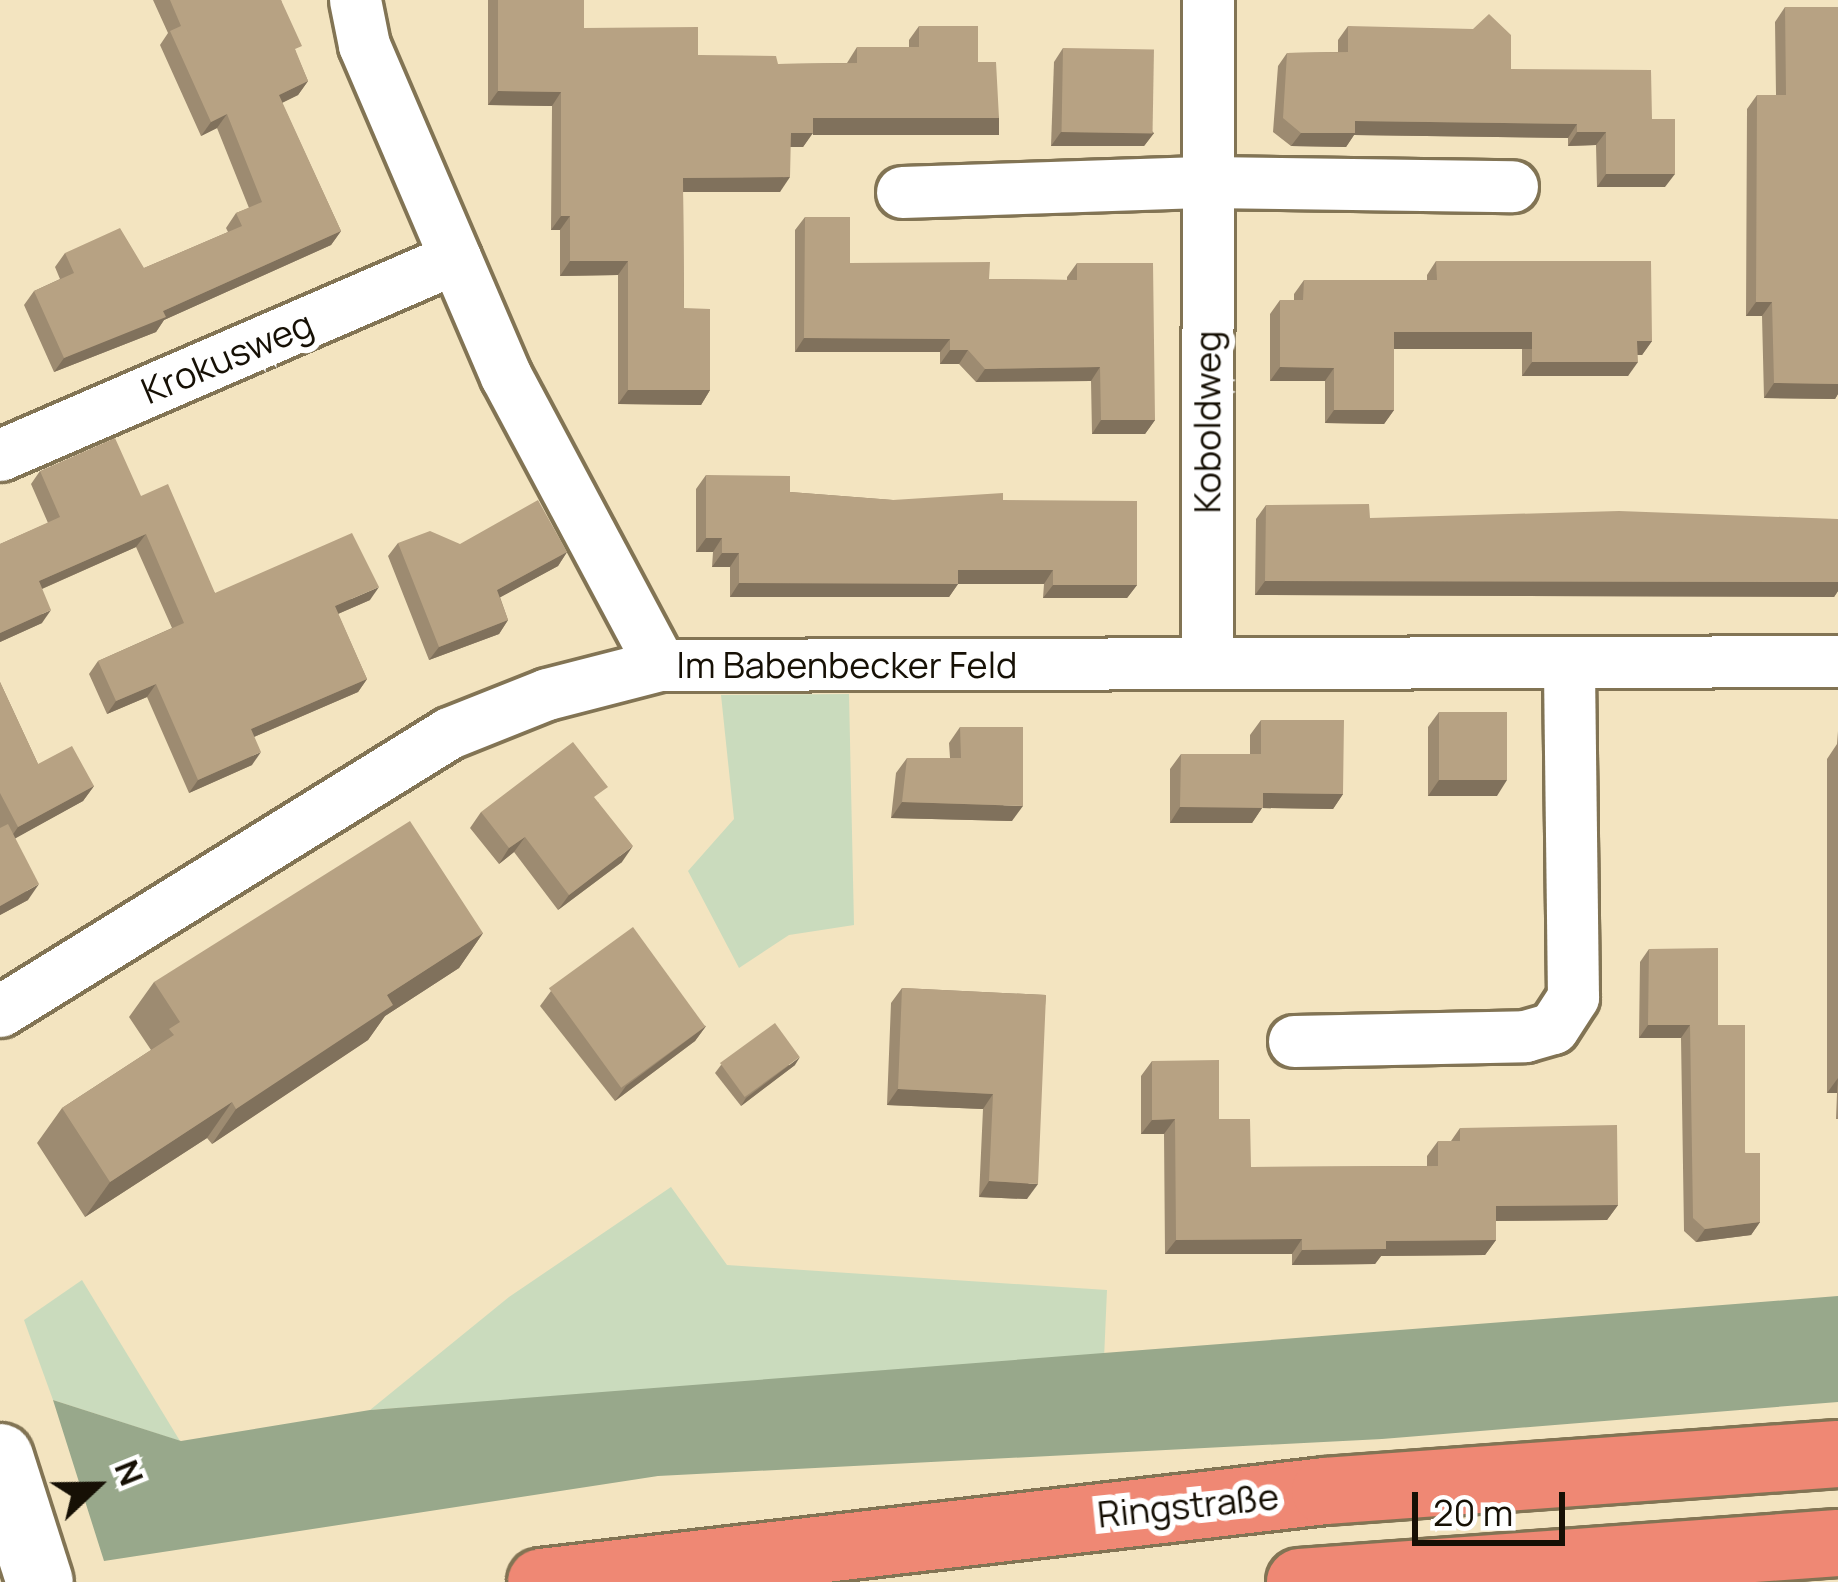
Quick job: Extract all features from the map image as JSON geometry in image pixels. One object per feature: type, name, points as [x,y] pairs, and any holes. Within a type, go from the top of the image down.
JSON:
[{"type":"highway","name":"Ringstraße","points":[[541,1582],[1325,1491],[1838,1454]]},
{"type":"highway","points":[[1300,1582],[1838,1543]]},
{"type":"main road","points":[[3,1467],[40,1582]]},
{"type":"street","points":[[355,0],[364,45],[506,376],[660,664]]},
{"type":"street","name":"Koboldweg","points":[[1207,663],[1208,0]]},
{"type":"street","points":[[902,192],[1208,182],[1512,186]]},
{"type":"street","name":"Krokusweg","points":[[0,455],[454,258]]},
{"type":"street","name":"Im Babenbecker Feld","points":[[0,1011],[448,733],[547,694],[660,664],[1569,666],[1838,661]]},
{"type":"street","points":[[1294,1041],[1525,1036],[1553,1028],[1573,997],[1569,666]]},
{"type":"green space","points":[[849,694],[854,925],[789,935],[739,968],[688,871],[734,819],[721,695]]},
{"type":"green space","points":[[671,1187],[727,1265],[1107,1290],[1104,1359],[370,1410],[509,1297]]},
{"type":"green space","points":[[82,1280],[180,1441],[53,1400],[24,1320]]},
{"type":"green space","points":[[1838,1296],[1838,1402],[1382,1439],[658,1476],[104,1561],[53,1400],[181,1441],[370,1410]]},
{"type":"building","points":[[170,0],[281,0],[302,46],[295,49],[308,81],[279,95],[341,231],[163,311],[166,317],[64,358],[34,291],[74,273],[65,253],[120,228],[144,268],[242,226],[236,213],[262,202],[227,114],[211,122],[170,31],[181,26]]},
{"type":"building","points":[[498,0],[584,0],[584,28],[698,27],[698,55],[776,56],[778,64],[857,63],[857,47],[919,47],[919,26],[978,26],[978,62],[996,62],[999,118],[813,118],[813,133],[791,133],[790,177],[683,178],[684,308],[710,309],[710,390],[628,390],[628,261],[570,261],[570,216],[561,216],[561,92],[498,91]]},
{"type":"building","points":[[1785,7],[1838,7],[1838,384],[1774,383],[1772,302],[1756,302],[1757,95],[1786,95]]},
{"type":"building","points":[[1489,14],[1511,35],[1511,69],[1651,70],[1652,119],[1675,119],[1675,174],[1606,174],[1606,132],[1577,132],[1577,124],[1355,121],[1355,133],[1301,133],[1283,118],[1287,53],[1348,52],[1348,26],[1473,29]]},
{"type":"building","points":[[1063,48],[1154,50],[1153,134],[1062,132]]},
{"type":"building","points":[[805,217],[850,217],[850,263],[990,262],[989,279],[1077,280],[1077,263],[1153,263],[1155,420],[1101,420],[1100,367],[985,369],[968,350],[950,350],[950,339],[804,338]]},
{"type":"building","points":[[1436,261],[1651,261],[1652,341],[1637,341],[1638,362],[1532,362],[1532,332],[1394,332],[1394,410],[1334,410],[1334,368],[1280,367],[1280,300],[1303,300],[1304,280],[1437,280]]},
{"type":"building","points":[[115,438],[141,496],[168,484],[215,593],[352,533],[379,587],[335,606],[367,679],[251,729],[261,752],[198,780],[156,684],[116,701],[98,661],[184,623],[146,534],[39,581],[51,610],[0,633],[0,544],[60,517],[40,471]]},
{"type":"building","points":[[706,475],[790,476],[790,492],[893,500],[1003,493],[1003,500],[1137,501],[1137,585],[1053,585],[1053,570],[958,570],[958,584],[739,583],[739,553],[722,553],[722,538],[706,538]]},
{"type":"building","points":[[538,500],[567,552],[497,590],[508,620],[439,647],[398,543],[430,531],[460,544]]},
{"type":"building","points":[[1369,504],[1370,518],[1619,511],[1838,519],[1838,582],[1265,581],[1266,505]]},
{"type":"building","points":[[0,682],[38,764],[72,746],[94,786],[18,827],[0,793]]},
{"type":"building","points":[[1439,712],[1507,712],[1507,780],[1439,780]]},
{"type":"building","points":[[1261,720],[1344,720],[1343,794],[1263,793],[1263,808],[1180,807],[1181,754],[1261,754]]},
{"type":"building","points":[[960,727],[1023,727],[1023,806],[902,802],[907,758],[961,758]]},
{"type":"building","points":[[573,742],[608,787],[594,797],[633,846],[569,895],[525,837],[509,848],[481,812]]},
{"type":"building","points":[[410,821],[483,933],[387,995],[393,1005],[236,1109],[232,1102],[110,1182],[62,1108],[174,1035],[169,1029],[180,1022],[154,982]]},
{"type":"building","points":[[8,824],[39,884],[0,906],[0,828]]},
{"type":"building","points":[[633,927],[705,1027],[621,1088],[549,988]]},
{"type":"building","points":[[1718,948],[1718,1025],[1745,1025],[1745,1153],[1760,1153],[1760,1222],[1705,1229],[1693,1218],[1690,1025],[1648,1025],[1649,949]]},
{"type":"building","points":[[902,988],[1046,995],[1038,1184],[989,1181],[993,1094],[898,1089]]},
{"type":"building","points":[[775,1023],[800,1057],[745,1097],[720,1063]]},
{"type":"building","points":[[1219,1060],[1219,1119],[1250,1119],[1251,1167],[1438,1166],[1438,1141],[1460,1141],[1460,1128],[1617,1125],[1618,1205],[1496,1206],[1496,1240],[1386,1241],[1386,1249],[1302,1250],[1302,1239],[1176,1240],[1175,1119],[1152,1120],[1152,1061]]}]
